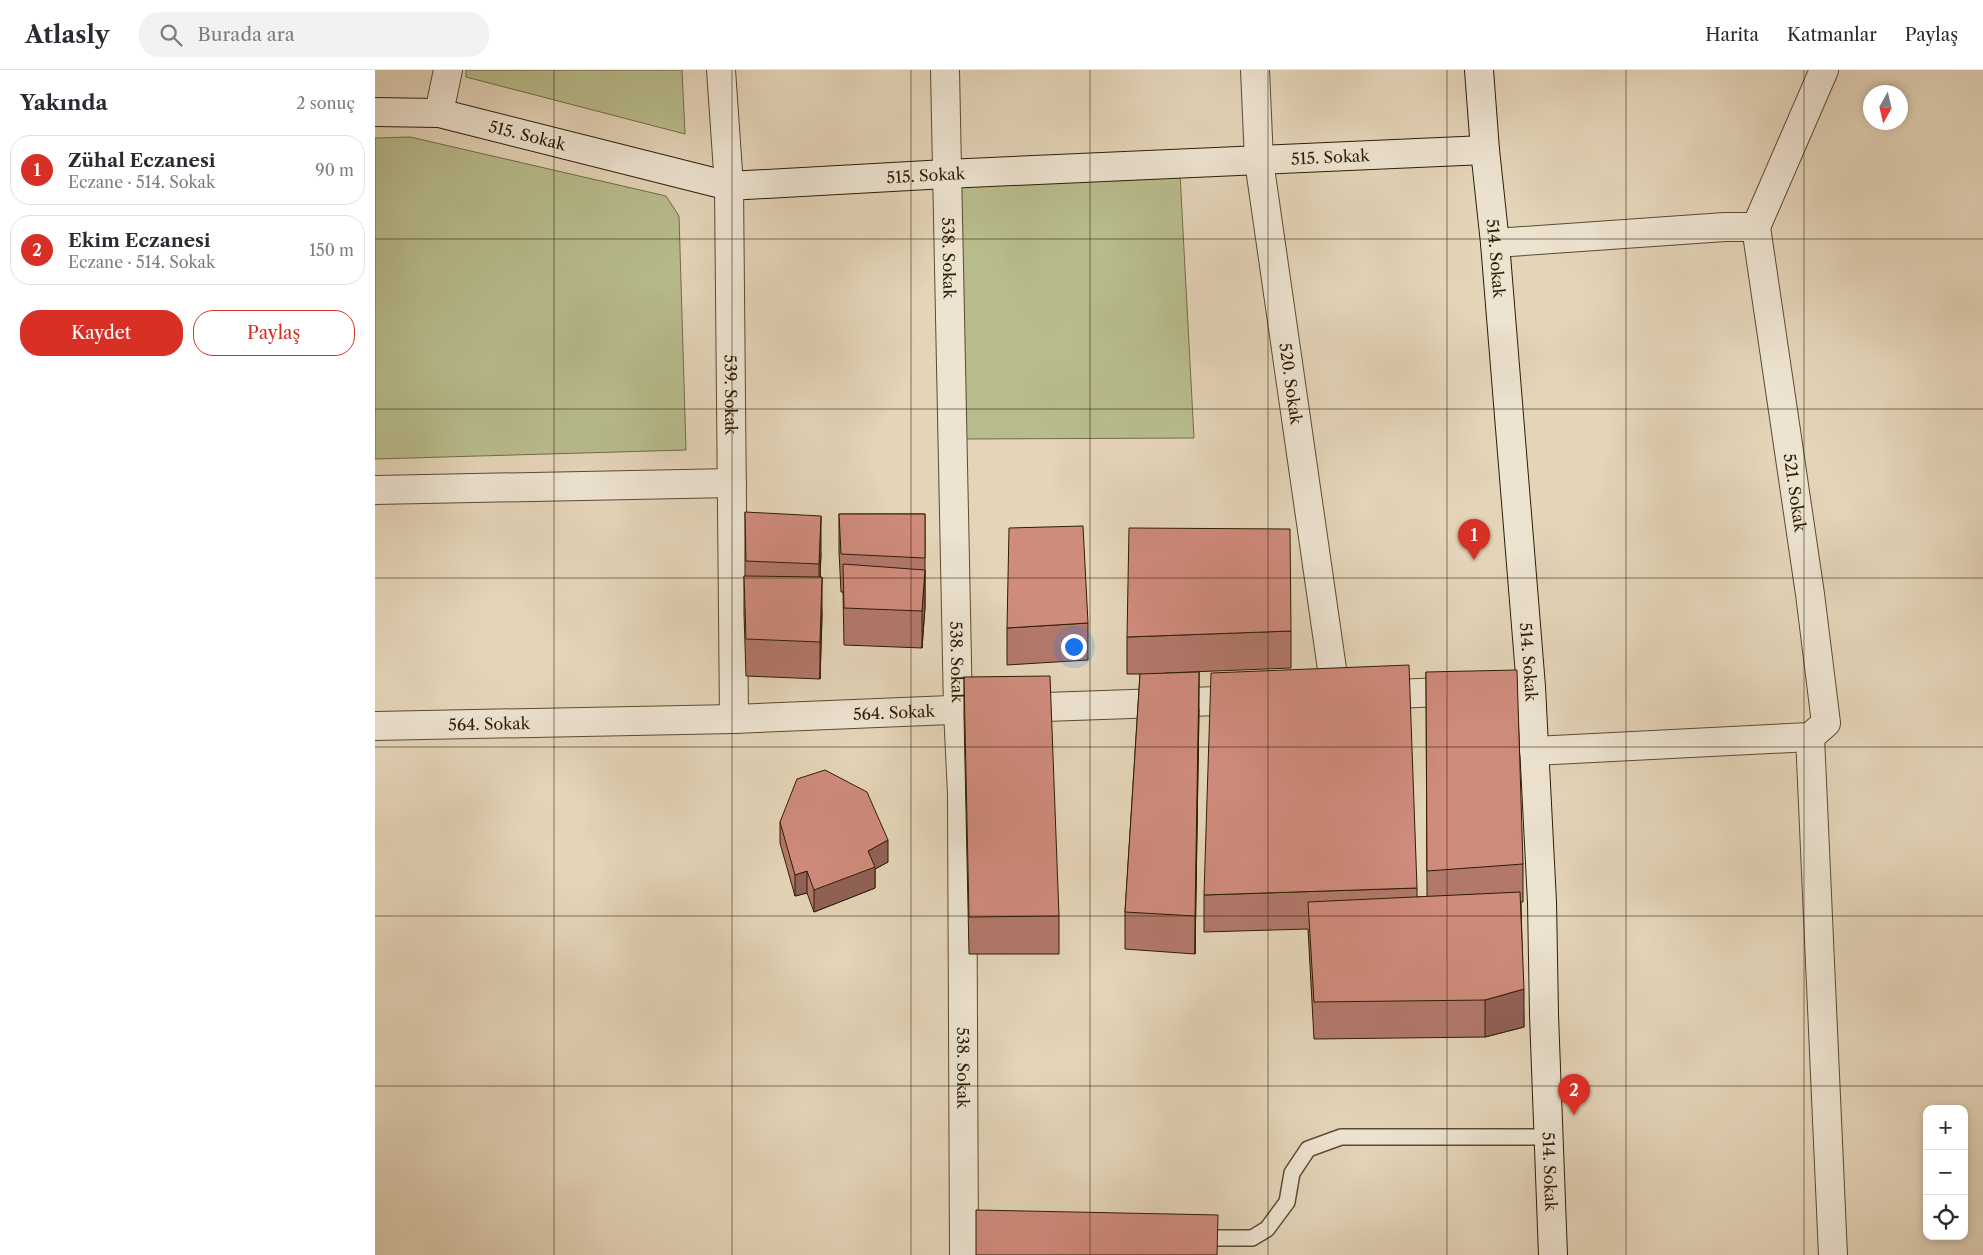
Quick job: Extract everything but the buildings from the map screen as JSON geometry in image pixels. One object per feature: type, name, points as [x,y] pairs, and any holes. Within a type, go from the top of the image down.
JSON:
[{"type":"street","points":[[439,114],[448,70]]},
{"type":"street","name":"539. Sokak","points":[[721,70],[729,186],[734,719]]},
{"type":"street","name":"538. Sokak","points":[[945,70],[958,710],[962,804],[964,1255]]},
{"type":"street","name":"520. Sokak","points":[[1255,70],[1259,161],[1326,698],[1531,687]]},
{"type":"street","name":"514. Sokak","points":[[1484,70],[1485,150],[1495,243],[1531,687],[1542,902],[1553,1255]]},
{"type":"street","points":[[1495,243],[1756,226],[1825,70]]},
{"type":"street","name":"515. Sokak","points":[[375,112],[439,114],[729,186],[946,174],[1485,150]]},
{"type":"street","name":"521. Sokak","points":[[1756,226],[1811,594],[1825,723],[1810,737]]},
{"type":"street","points":[[375,490],[732,483]]},
{"type":"street","name":"564. Sokak","points":[[375,726],[734,719],[1276,699]]},
{"type":"street","points":[[1534,751],[1810,737],[1833,1255]]},
{"type":"lane","points":[[1184,1238],[1252,1238],[1267,1229],[1287,1202],[1292,1173],[1308,1149],[1341,1137],[1549,1137]]},
{"type":"green space","points":[[466,70],[682,70],[685,134],[466,77]]},
{"type":"green space","points":[[410,137],[666,196],[679,216],[686,450],[375,459],[375,138]]},
{"type":"green space","points":[[1180,174],[1194,438],[964,439],[955,181]]},
{"type":"place","name":"Zühal Eczanesi","points":[[1474,560]]},
{"type":"place","name":"Ekim Eczanesi","points":[[1574,1115]]}]
